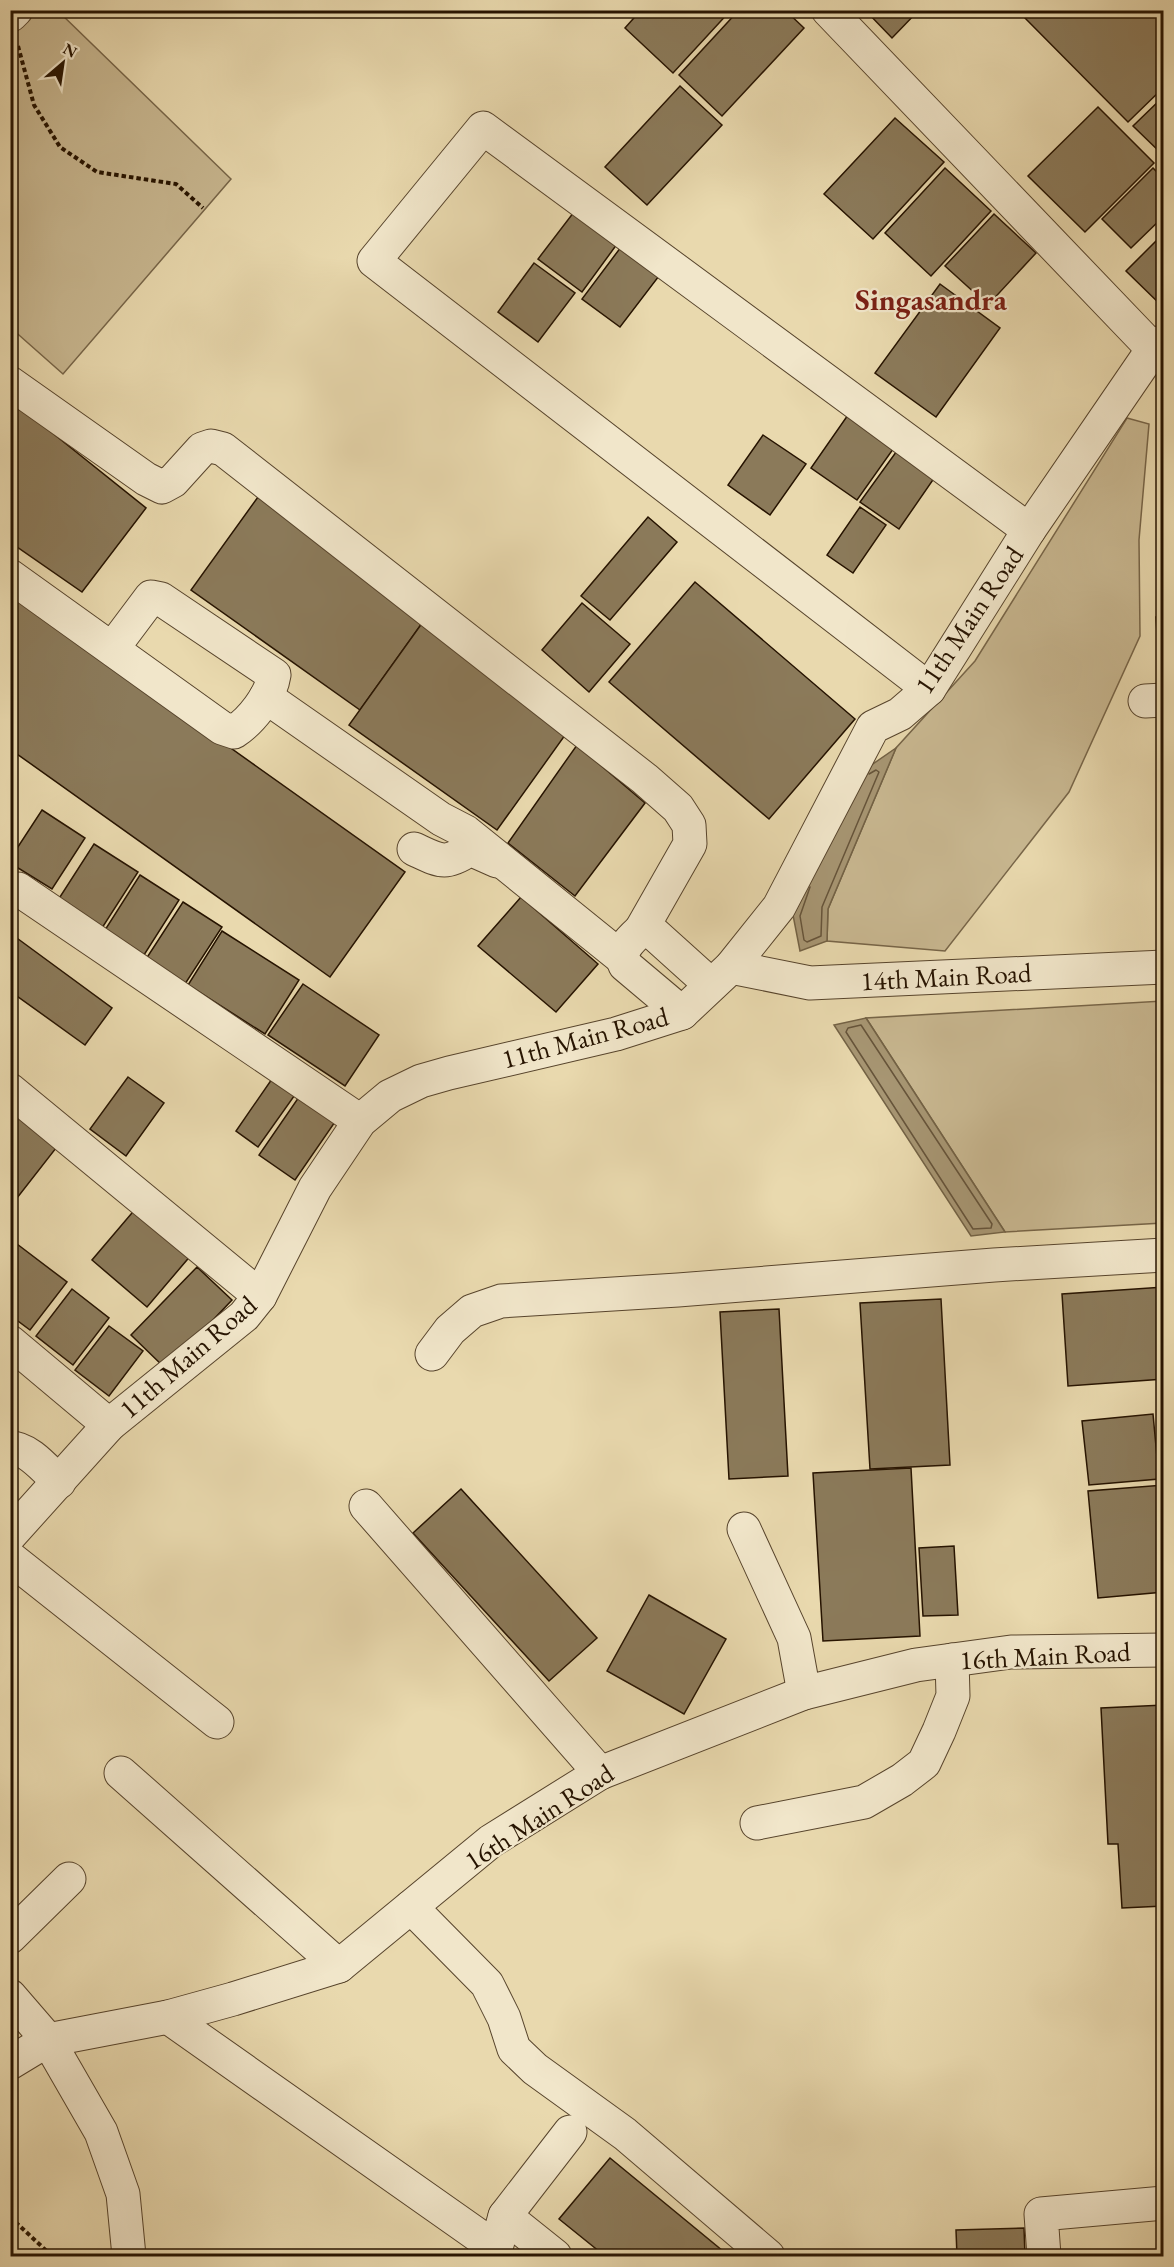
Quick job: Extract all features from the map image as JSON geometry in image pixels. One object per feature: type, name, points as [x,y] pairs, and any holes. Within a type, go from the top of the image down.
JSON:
[{"type":"street","points":[[11,15],[16,10]]},
{"type":"street","points":[[828,10],[1158,345]]},
{"type":"street","points":[[929,690],[374,261],[483,128],[1029,530]]},
{"type":"street","name":"11th Main Road","points":[[10,1535],[110,1425],[244,1316],[260,1296],[315,1188],[360,1121],[390,1096],[421,1081],[616,1034],[682,1013],[721,976],[779,907],[886,721],[929,690],[1029,530],[1158,345]]},
{"type":"street","points":[[10,383],[146,479],[162,487],[173,481],[202,449],[211,446],[223,450],[247,466],[645,779],[678,808],[689,825],[690,844],[640,930],[624,948],[622,958]]},
{"type":"street","points":[[10,576],[222,728],[234,732],[243,726],[272,687],[274,675],[161,599],[151,597],[112,649]]},
{"type":"street","points":[[266,697],[450,830],[466,832],[622,958],[625,965],[682,1013]]},
{"type":"street","points":[[414,849],[435,859],[446,861],[458,858],[470,849],[510,867]]},
{"type":"street","points":[[18,889],[360,1121]]},
{"type":"street","points":[[640,930],[650,930],[721,976]]},
{"type":"street","name":"14th Main Road","points":[[721,976],[815,982],[1164,967]]},
{"type":"street","points":[[10,1090],[260,1296]]},
{"type":"street","points":[[432,1354],[450,1330],[472,1311],[501,1301],[678,1290],[994,1264],[1164,1255]]},
{"type":"street","points":[[10,1342],[110,1425]]},
{"type":"street","points":[[10,1448],[17,1448],[30,1456],[59,1482]]},
{"type":"street","points":[[366,1506],[600,1773]]},
{"type":"street","points":[[744,1529],[794,1638],[804,1693]]},
{"type":"street","points":[[10,1558],[217,1722]]},
{"type":"street","name":"16th Main Road","points":[[48,2040],[168,2017],[339,1966],[491,1841],[600,1773],[804,1693],[916,1665],[1011,1652],[1164,1650]]},
{"type":"street","points":[[757,1823],[864,1802],[917,1769],[924,1763],[953,1696],[952,1660]]},
{"type":"street","points":[[121,1773],[339,1966]]},
{"type":"street","points":[[10,1937],[69,1879]]},
{"type":"street","points":[[411,1907],[487,1984],[504,2019],[514,2049],[521,2056],[535,2069],[625,2134],[768,2256]]},
{"type":"street","points":[[10,1996],[48,2040],[105,2142],[123,2194],[129,2256]]},
{"type":"street","points":[[168,2017],[493,2252],[505,2217],[570,2132]]},
{"type":"street","points":[[10,2063],[48,2040]]},
{"type":"street","points":[[1044,2256],[1041,2214],[1164,2203]]},
{"type":"street","points":[[505,2217],[555,2256]]},
{"type":"path","points":[[11,15],[34,105],[60,147],[97,171],[176,184],[203,208]]},
{"type":"path","points":[[10,2217],[52,2256]]},
{"type":"shaded area","points":[[11,11],[58,11],[231,179],[63,374],[11,328]]},
{"type":"shaded area","points":[[1127,418],[1149,424],[1139,540],[1140,636],[1069,792],[945,951],[827,941],[828,909],[896,748],[975,661]]},
{"type":"shaded area","points":[[1163,1001],[1163,1223],[1005,1232],[866,1018]]},
{"type":"water","points":[[896,748],[828,909],[827,941],[800,951],[793,915],[854,777]]},
{"type":"water","points":[[866,1018],[1005,1232],[971,1236],[834,1025]]},
{"type":"building","points":[[641,10],[731,10],[673,73],[625,28]]},
{"type":"building","points":[[739,10],[785,10],[804,28],[722,116],[679,75]]},
{"type":"building","points":[[865,10],[919,10],[892,38]]},
{"type":"building","points":[[1017,10],[1161,10],[1164,13],[1164,87],[1128,122]]},
{"type":"building","points":[[680,86],[722,125],[647,205],[605,167]]},
{"type":"building","points":[[1164,96],[1164,156],[1133,126]]},
{"type":"building","points":[[1098,107],[1154,163],[1085,232],[1028,176]]},
{"type":"building","points":[[895,118],[944,162],[873,239],[824,194]]},
{"type":"building","points":[[945,168],[991,211],[931,276],[885,233]]},
{"type":"building","points":[[1153,168],[1164,179],[1164,216],[1131,248],[1102,219]]},
{"type":"building","points":[[577,208],[620,240],[582,292],[538,259]]},
{"type":"building","points":[[994,214],[1036,253],[988,305],[945,266]]},
{"type":"building","points":[[1164,234],[1164,308],[1126,271]]},
{"type":"building","points":[[621,247],[659,276],[620,327],[582,299]]},
{"type":"building","points":[[534,263],[575,293],[538,342],[498,312]]},
{"type":"building","points":[[940,284],[1000,328],[936,417],[875,373]]},
{"type":"building","points":[[10,399],[146,508],[82,592],[10,542]]},
{"type":"building","points":[[850,412],[896,445],[857,500],[811,468]]},
{"type":"building","points":[[763,435],[806,464],[770,515],[728,485]]},
{"type":"building","points":[[899,448],[937,474],[899,529],[860,502]]},
{"type":"building","points":[[258,497],[425,619],[360,710],[191,590]]},
{"type":"building","points":[[860,507],[886,525],[853,573],[827,555]]},
{"type":"building","points":[[648,517],[677,542],[610,620],[581,596]]},
{"type":"building","points":[[695,582],[855,719],[769,819],[609,682]]},
{"type":"building","points":[[10,591],[405,872],[330,977],[10,749]]},
{"type":"building","points":[[582,603],[630,644],[589,692],[542,650]]},
{"type":"building","points":[[1156,617],[1164,617],[1164,682],[1160,682]]},
{"type":"building","points":[[425,619],[568,731],[497,830],[349,725]]},
{"type":"building","points":[[577,745],[645,803],[575,896],[508,843]]},
{"type":"building","points":[[42,810],[85,838],[52,889],[10,863],[10,859]]},
{"type":"building","points":[[94,844],[138,872],[102,928],[58,900]]},
{"type":"building","points":[[140,875],[179,900],[144,955],[105,930]]},
{"type":"building","points":[[521,897],[598,964],[556,1012],[478,946]]},
{"type":"building","points":[[183,902],[222,927],[185,984],[146,959]]},
{"type":"building","points":[[222,931],[299,980],[265,1034],[188,985]]},
{"type":"building","points":[[10,933],[112,1008],[85,1045],[10,991]]},
{"type":"building","points":[[303,984],[379,1035],[345,1086],[268,1035]]},
{"type":"building","points":[[274,1076],[297,1092],[258,1147],[236,1131]]},
{"type":"building","points":[[128,1077],[164,1103],[126,1156],[90,1129]]},
{"type":"building","points":[[301,1094],[337,1119],[295,1180],[259,1155]]},
{"type":"building","points":[[20,1112],[60,1143],[17,1198],[10,1193],[10,1124]]},
{"type":"building","points":[[137,1207],[192,1254],[147,1307],[92,1260]]},
{"type":"building","points":[[17,1244],[67,1282],[30,1330],[10,1315],[10,1252]]},
{"type":"building","points":[[197,1267],[232,1300],[166,1369],[131,1335]]},
{"type":"building","points":[[1164,1287],[1164,1379],[1068,1386],[1062,1294]]},
{"type":"building","points":[[72,1289],[109,1318],[73,1365],[36,1336]]},
{"type":"building","points":[[941,1299],[950,1465],[870,1469],[860,1303]]},
{"type":"building","points":[[779,1309],[788,1476],[729,1479],[720,1312]]},
{"type":"building","points":[[109,1326],[143,1351],[109,1396],[75,1370]]},
{"type":"building","points":[[1153,1414],[1159,1479],[1089,1485],[1082,1421]]},
{"type":"building","points":[[911,1468],[920,1636],[823,1641],[813,1473]]},
{"type":"building","points":[[1164,1485],[1164,1592],[1098,1598],[1088,1491]]},
{"type":"building","points":[[461,1489],[597,1638],[549,1681],[413,1533]]},
{"type":"building","points":[[954,1546],[958,1615],[923,1616],[919,1548]]},
{"type":"building","points":[[649,1595],[726,1639],[684,1714],[607,1671]]},
{"type":"building","points":[[1164,1705],[1164,1906],[1122,1908],[1118,1844],[1108,1844],[1101,1708]]},
{"type":"building","points":[[610,2158],[729,2256],[605,2256],[559,2219]]},
{"type":"building","points":[[1024,2228],[1025,2256],[957,2256],[956,2230]]},
{"type":"district","name":"Singasandra","points":[[931,300]]}]
